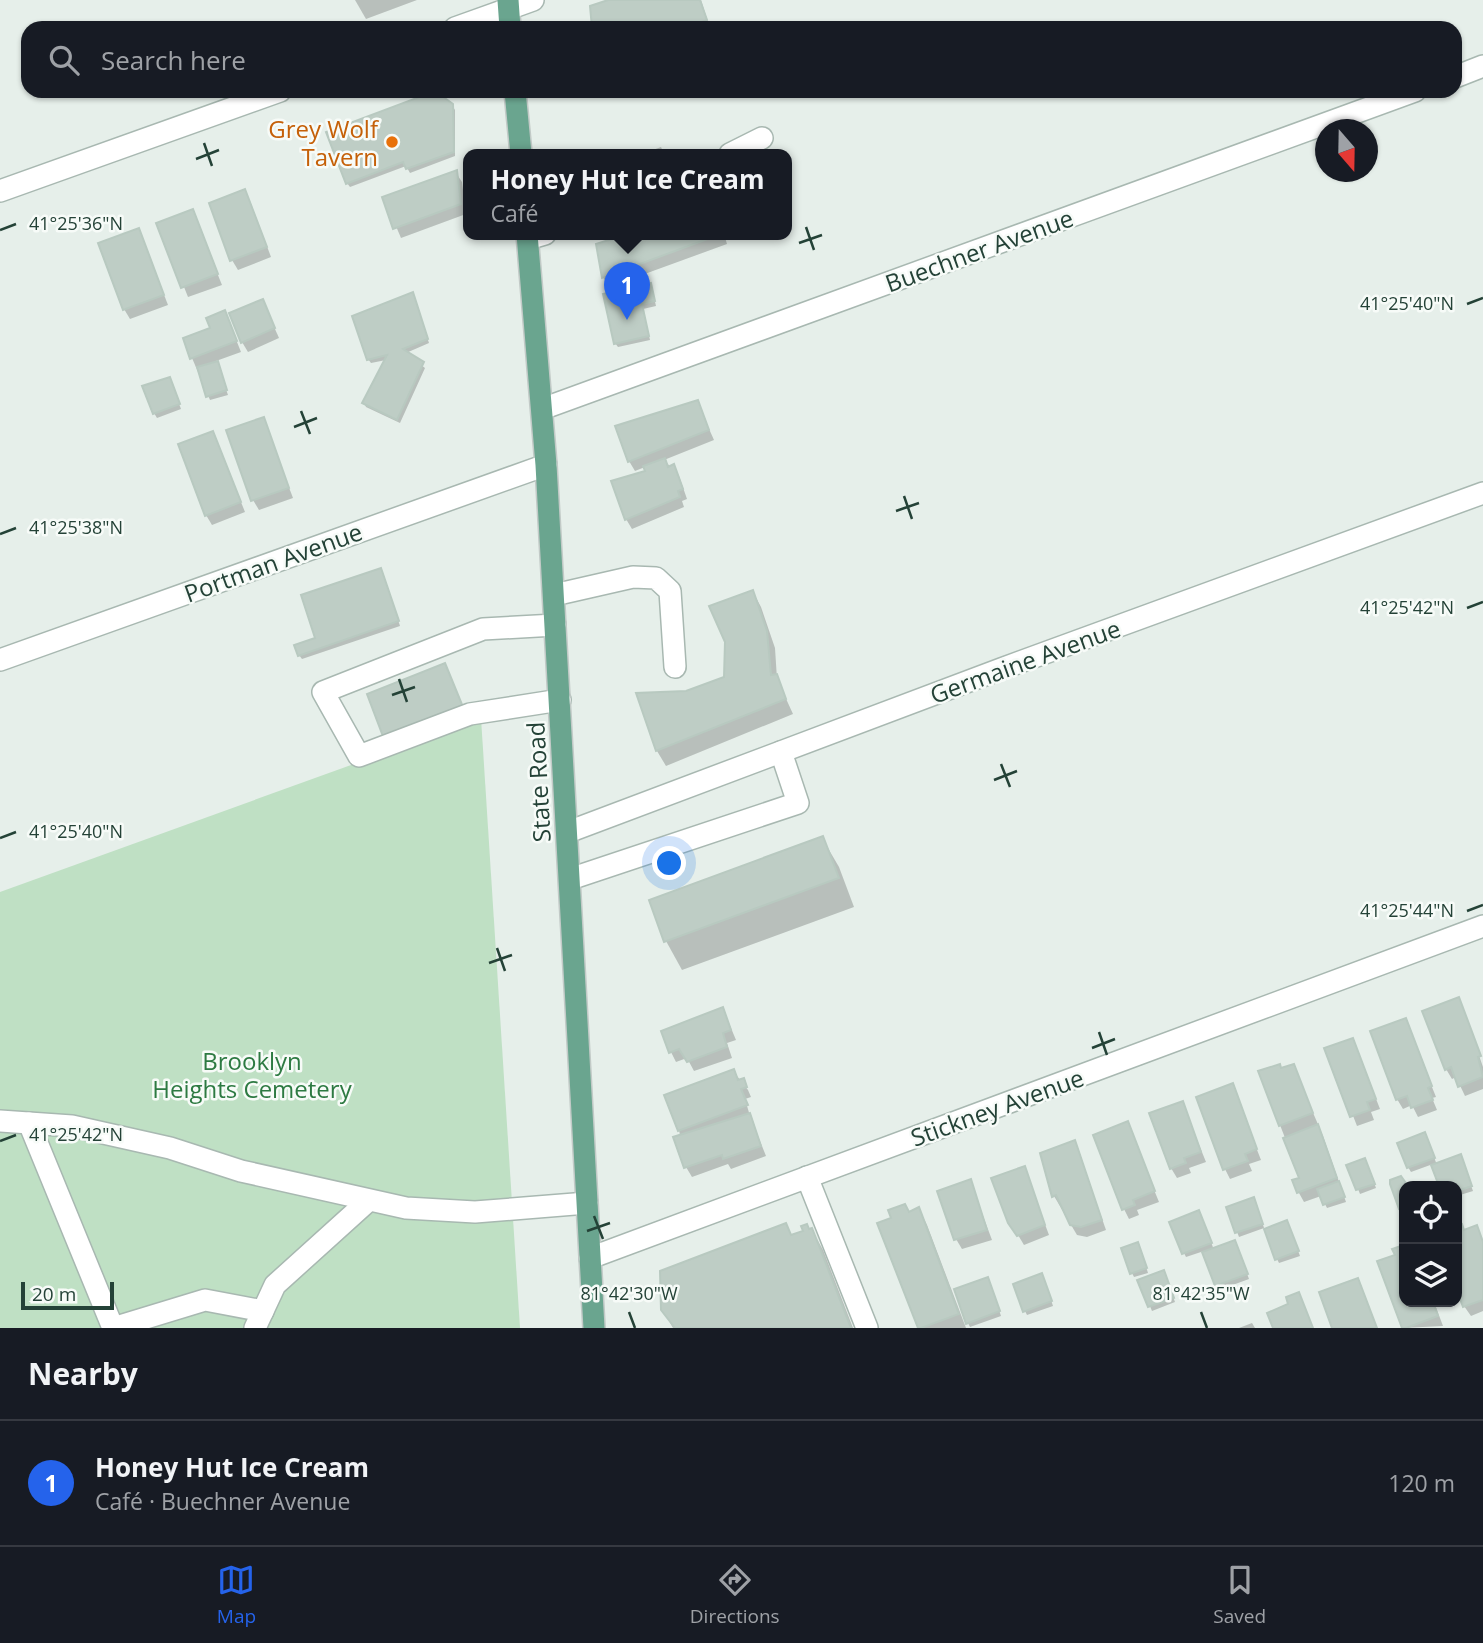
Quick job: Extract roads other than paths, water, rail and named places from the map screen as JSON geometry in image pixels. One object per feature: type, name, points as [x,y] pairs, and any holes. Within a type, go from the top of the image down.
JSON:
[{"type":"main road","points":[[516,98],[520,149]]},
{"type":"main road","name":"State Road","points":[[533,240],[594,1328]]},
{"type":"street","points":[[479,21],[509,12],[533,0]]},
{"type":"street","points":[[1462,74],[1483,66]]},
{"type":"street","points":[[0,191],[260,98]]},
{"type":"street","name":"Buechner Avenue","points":[[542,409],[1396,98]]},
{"type":"street","points":[[740,149],[762,138]]},
{"type":"street","name":"Portman Avenue","points":[[0,660],[546,465]]},
{"type":"street","name":"Germaine Avenue","points":[[568,832],[1483,493]]},
{"type":"street","points":[[554,595],[633,577],[656,578],[670,591],[675,667]]},
{"type":"street","points":[[555,625],[483,629],[323,692],[359,756],[470,714],[560,700]]},
{"type":"street","points":[[570,879],[798,803],[781,752]]},
{"type":"street","name":"Stickney Avenue","points":[[590,1258],[1483,926]]},
{"type":"street","points":[[0,1121],[72,1126],[170,1148],[241,1171],[406,1208],[475,1212],[587,1203]]},
{"type":"street","points":[[29,1123],[113,1328],[205,1300],[259,1320],[275,1285],[368,1201]]},
{"type":"street","points":[[807,1177],[867,1328]]},
{"type":"place","name":"Grey Wolf Tavern","points":[[392,142]]},
{"type":"place","name":"Honey Hut Ice Cream","points":[[627,320]]},
{"type":"park label","name":"Brooklyn Heights Cemetery","points":[[252,1074]]}]
